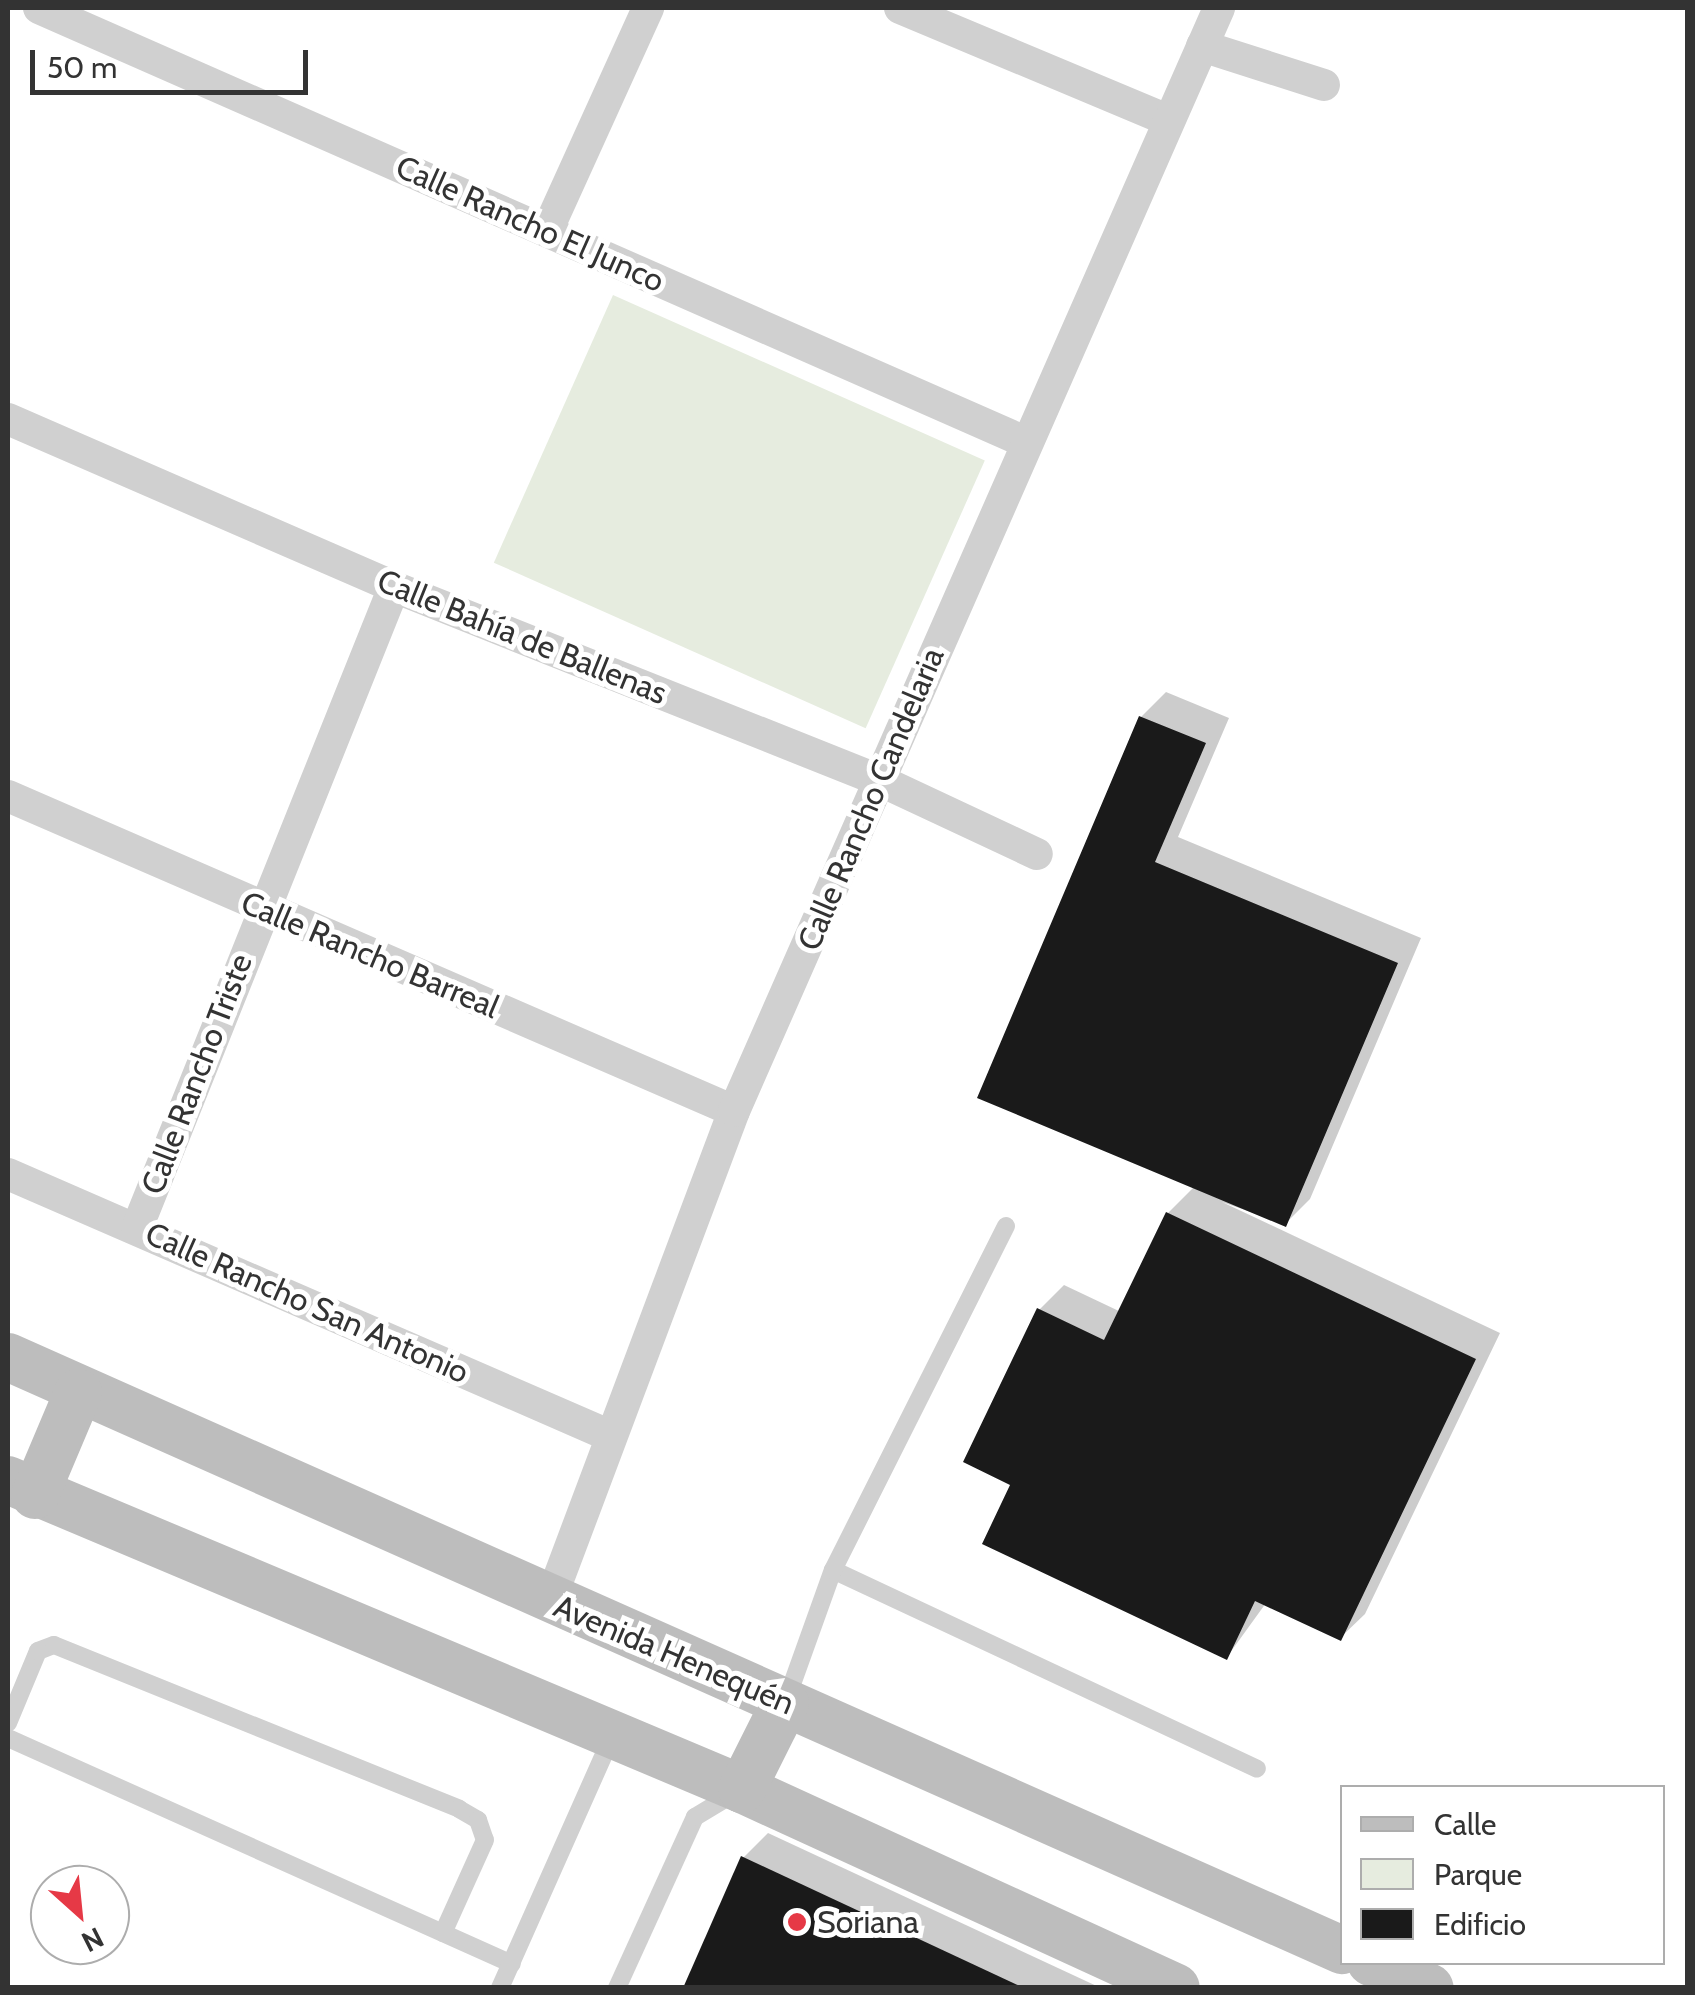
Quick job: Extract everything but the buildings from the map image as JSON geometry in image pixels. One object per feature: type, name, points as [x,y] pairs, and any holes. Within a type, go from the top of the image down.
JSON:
[{"type":"main road","name":"Avenida Henequén","points":[[8,1357],[78,1392],[1340,1949]]},
{"type":"main road","points":[[78,1392],[21,1488],[742,1790],[1176,1988]]},
{"type":"main road","points":[[742,1790],[785,1703]]},
{"type":"main road","points":[[1378,1965],[1430,1988]]},
{"type":"street","name":"Calle Rancho El Junco","points":[[39,8],[1022,440]]},
{"type":"street","points":[[547,232],[648,8]]},
{"type":"street","points":[[900,8],[1168,120]]},
{"type":"street","name":"Calle Rancho Candelaria","points":[[550,1601],[606,1434],[734,1111],[881,780],[1022,440],[1219,8]]},
{"type":"street","points":[[1202,46],[1324,85]]},
{"type":"street","name":"Calle Bahía de Ballenas","points":[[8,419],[394,587],[881,780],[1037,854]]},
{"type":"street","name":"Calle Rancho Triste","points":[[137,1228],[260,909],[394,587]]},
{"type":"street","name":"Calle Rancho Barreal","points":[[8,796],[260,909],[734,1111]]},
{"type":"street","name":"Calle Rancho San Antonio","points":[[8,1174],[606,1434]]},
{"type":"lane","points":[[785,1703],[833,1570],[1006,1226]]},
{"type":"lane","points":[[833,1570],[1257,1769]]},
{"type":"lane","points":[[8,1723],[38,1652],[54,1645],[459,1809],[478,1820],[484,1840],[443,1933]]},
{"type":"lane","points":[[500,1988],[612,1736]]},
{"type":"lane","points":[[8,1738],[512,1964]]},
{"type":"lane","points":[[617,1988],[695,1817],[742,1790]]},
{"type":"green space","points":[[613,295],[985,461],[866,728],[494,563]]},
{"type":"place","name":"Soriana","points":[[797,1922]]}]
